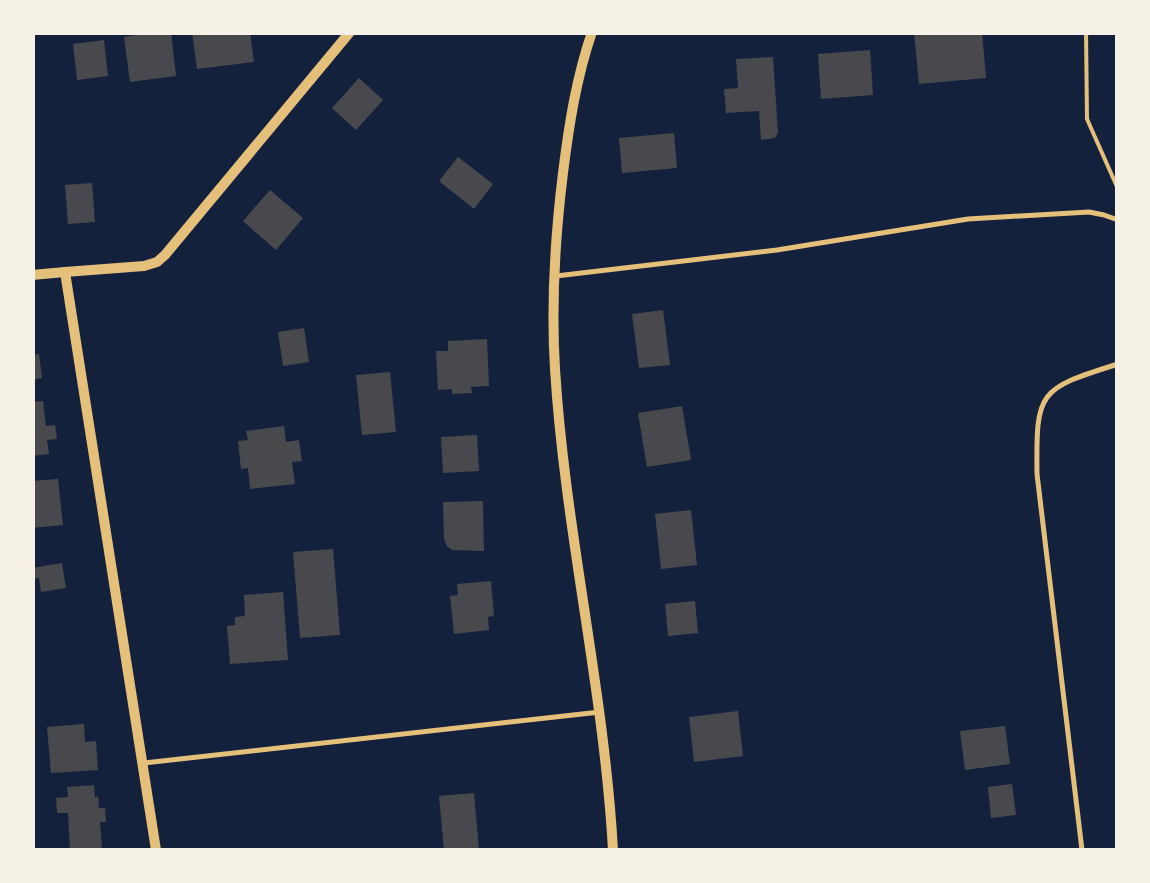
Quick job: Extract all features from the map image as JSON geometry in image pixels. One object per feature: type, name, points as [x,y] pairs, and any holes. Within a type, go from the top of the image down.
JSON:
[{"type":"street","points":[[32,275],[157,262],[350,32]]},
{"type":"street","points":[[592,32],[573,100],[561,194],[554,276],[555,369],[571,514],[601,712],[612,850]]},
{"type":"street","points":[[64,272],[156,850]]},
{"type":"lane","points":[[554,276],[777,250],[968,219],[1089,212],[1118,220]]},
{"type":"lane","points":[[1082,850],[1037,474],[1036,427],[1041,406],[1061,384],[1118,364]]},
{"type":"lane","points":[[140,763],[601,712]]},
{"type":"path","points":[[1086,32],[1087,119],[1118,189]]},
{"type":"building","points":[[171,32],[176,76],[130,82],[124,37]]},
{"type":"building","points":[[192,32],[250,32],[254,62],[197,69]]},
{"type":"building","points":[[914,32],[982,32],[986,78],[919,84]]},
{"type":"building","points":[[104,40],[108,76],[77,80],[73,44]]},
{"type":"building","points":[[870,50],[873,95],[821,99],[818,54]]},
{"type":"building","points":[[773,57],[778,133],[775,138],[761,140],[759,111],[726,113],[724,89],[738,88],[736,59]]},
{"type":"building","points":[[359,78],[383,100],[356,130],[332,108]]},
{"type":"building","points":[[674,133],[677,168],[622,173],[619,138]]},
{"type":"building","points":[[458,157],[493,184],[474,209],[439,181]]},
{"type":"building","points":[[92,183],[95,222],[68,224],[65,185]]},
{"type":"building","points":[[270,190],[303,218],[276,250],[243,221]]},
{"type":"building","points":[[663,310],[670,365],[639,368],[632,314]]},
{"type":"building","points":[[304,328],[309,362],[283,366],[278,332]]},
{"type":"building","points":[[487,339],[489,386],[471,387],[472,393],[438,390],[436,351],[448,351],[448,341]]},
{"type":"building","points":[[39,354],[42,378],[32,380],[32,355]]},
{"type":"building","points":[[390,372],[396,432],[362,435],[356,375]]},
{"type":"building","points":[[43,401],[46,426],[55,425],[57,439],[47,440],[49,454],[32,456],[32,402]]},
{"type":"building","points":[[682,406],[691,460],[647,467],[638,413]]},
{"type":"building","points":[[284,426],[286,442],[299,440],[302,461],[292,462],[295,484],[250,489],[248,468],[241,469],[238,441],[248,440],[246,431]]},
{"type":"building","points":[[477,435],[479,471],[443,473],[441,437]]},
{"type":"building","points":[[58,479],[63,525],[32,528],[32,481]]},
{"type":"building","points":[[483,501],[484,551],[452,550],[444,539],[443,502]]},
{"type":"building","points":[[691,510],[697,565],[661,569],[655,514]]},
{"type":"building","points":[[333,549],[340,635],[300,638],[293,552]]},
{"type":"building","points":[[62,563],[66,588],[41,592],[39,578],[32,579],[32,568]]},
{"type":"building","points":[[491,581],[494,616],[488,617],[489,630],[454,634],[450,596],[458,595],[457,584]]},
{"type":"building","points":[[283,592],[288,660],[230,664],[227,626],[235,625],[235,617],[245,616],[244,595]]},
{"type":"building","points":[[695,601],[698,633],[668,636],[665,604]]},
{"type":"building","points":[[738,711],[743,756],[694,762],[689,717]]},
{"type":"building","points":[[84,724],[85,742],[96,741],[98,770],[51,773],[47,727]]},
{"type":"building","points":[[1005,726],[1010,764],[965,770],[960,731]]},
{"type":"building","points":[[1012,784],[1016,815],[991,818],[988,787]]},
{"type":"building","points":[[94,785],[99,808],[105,808],[106,822],[100,822],[102,849],[70,850],[68,813],[57,813],[56,798],[68,797],[67,787]]},
{"type":"building","points":[[474,793],[479,850],[444,850],[439,796]]}]
